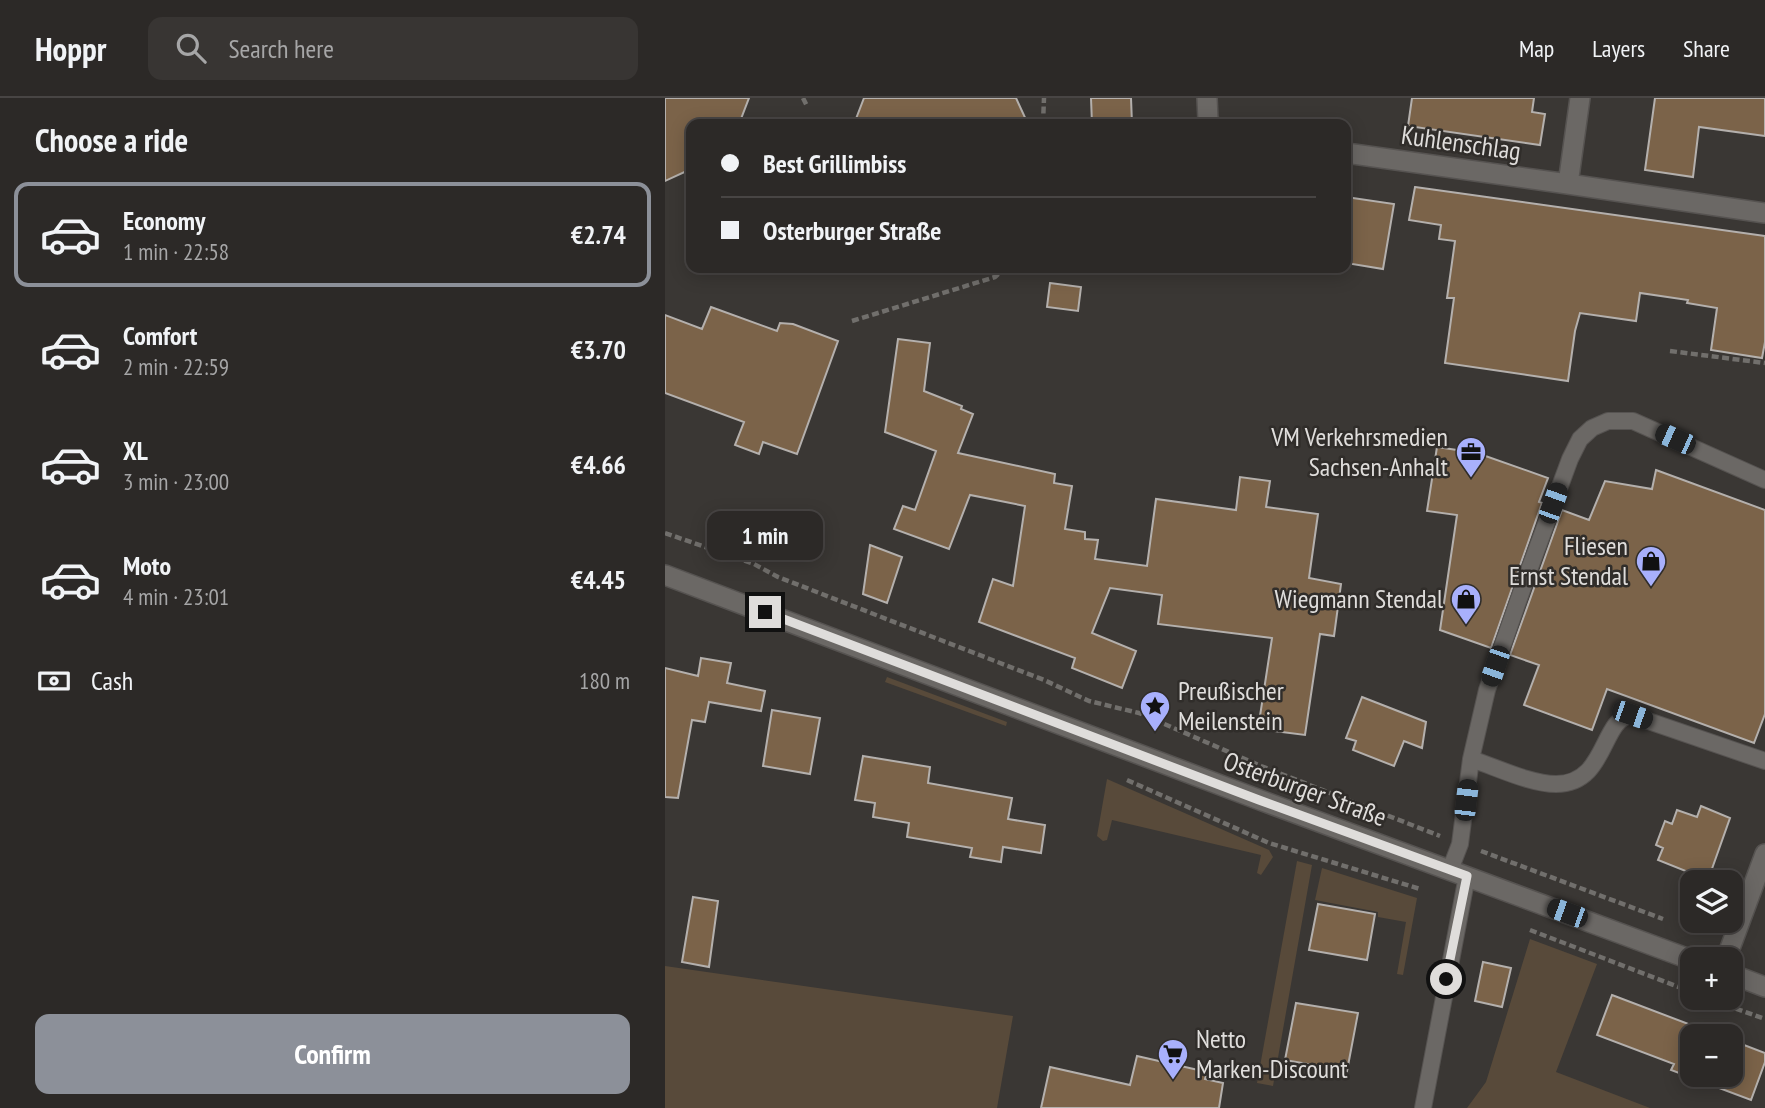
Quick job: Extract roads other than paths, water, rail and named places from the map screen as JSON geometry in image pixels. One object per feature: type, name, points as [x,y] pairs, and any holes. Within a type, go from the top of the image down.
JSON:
[{"type":"street","points":[[1207,98],[1208,119]]},
{"type":"street","points":[[1568,184],[1580,98]]},
{"type":"street","name":"Kuhlenschlag","points":[[1351,154],[1765,213]]},
{"type":"street","name":"Osterburger Straße","points":[[665,575],[1680,956]]},
{"type":"street","points":[[1730,947],[1765,854]]},
{"type":"street","points":[[1743,979],[1765,987]]},
{"type":"lane","points":[[1423,1108],[1459,873],[1471,759],[1487,690],[1561,484],[1580,439],[1593,428],[1608,421],[1633,421],[1765,480]]},
{"type":"lane","points":[[1471,759],[1544,782],[1571,782],[1582,776],[1596,762],[1616,724],[1624,716],[1632,715],[1765,761]]},
{"type":"place","name":"VM Verkehrsmedien Sachsen-Anhalt","points":[[1471,479]]},
{"type":"place","name":"Fliesen Ernst Stendal","points":[[1651,588]]},
{"type":"place","name":"Wiegmann Stendal","points":[[1466,626]]},
{"type":"place","name":"Preußischer Meilenstein","points":[[1155,733]]},
{"type":"place","name":"Netto Marken-Discount","points":[[1173,1081]]}]
